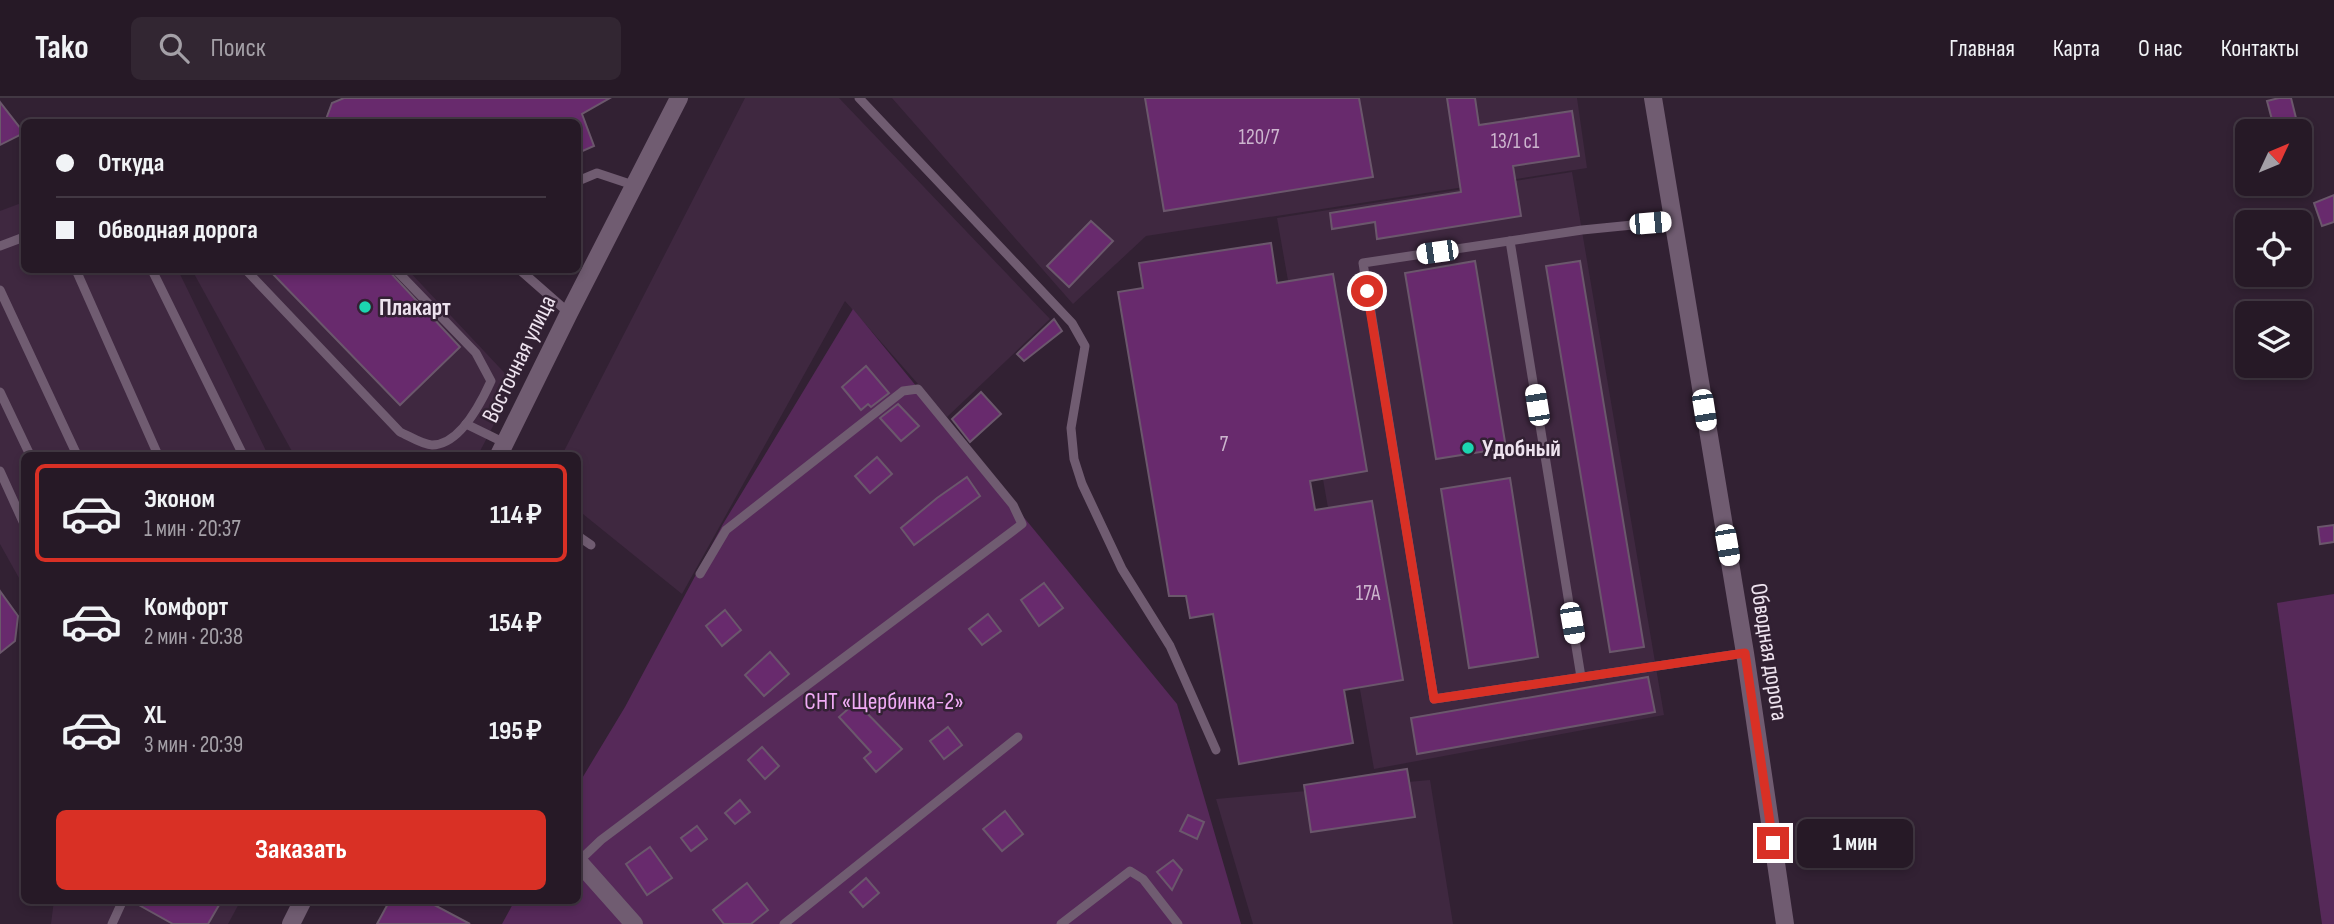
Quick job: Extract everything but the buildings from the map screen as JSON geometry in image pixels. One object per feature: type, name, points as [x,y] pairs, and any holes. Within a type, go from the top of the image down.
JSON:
[{"type":"main road","name":"Восточная улица","points":[[502,449],[679,98]]},
{"type":"main road","name":"Обводная дорога","points":[[1653,98],[1745,653],[1785,924]]},
{"type":"main road","points":[[581,864],[634,924]]},
{"type":"main road","points":[[291,924],[301,904]]},
{"type":"lane","points":[[859,98],[1072,323],[1085,346],[1071,428],[1074,459],[1082,484],[1122,569],[1170,646],[1216,750]]},
{"type":"lane","points":[[581,180],[597,173],[634,186]]},
{"type":"lane","points":[[1673,221],[1582,230],[1363,264],[1434,699],[1745,653]]},
{"type":"lane","points":[[0,246],[21,238]]},
{"type":"lane","points":[[1510,241],[1581,677]]},
{"type":"lane","points":[[77,273],[157,452]]},
{"type":"lane","points":[[153,273],[242,452]]},
{"type":"lane","points":[[249,273],[400,432],[431,445],[450,440],[466,424],[482,401],[491,381],[475,353],[400,273]]},
{"type":"lane","points":[[523,273],[569,313]]},
{"type":"lane","points":[[0,290],[77,452]]},
{"type":"lane","points":[[581,858],[601,840],[1022,524],[1013,505],[918,389],[903,391],[726,530],[699,574]]},
{"type":"lane","points":[[0,392],[29,452]]},
{"type":"lane","points":[[466,424],[502,449]]},
{"type":"lane","points":[[0,471],[21,517]]},
{"type":"lane","points":[[581,538],[591,545]]},
{"type":"lane","points":[[784,924],[1018,737]]},
{"type":"lane","points":[[1061,924],[1130,871],[1143,879],[1178,924]]},
{"type":"lane","points":[[112,924],[121,904]]},
{"type":"shaded area","points":[[745,98],[839,98],[1050,319],[947,417],[845,301],[682,594],[581,512],[581,452],[564,452]]},
{"type":"shaded area","points":[[892,98],[1577,98],[1587,168],[1146,236],[1073,304]]},
{"type":"shaded area","name":"Удобный","points":[[1572,172],[1664,715],[1374,769],[1277,218]]},
{"type":"shaded area","points":[[21,203],[21,273],[179,273],[267,452],[21,452],[21,582],[0,544],[0,211]]},
{"type":"shaded area","points":[[194,273],[411,273],[515,384],[480,452],[292,452]]},
{"type":"shaded area","points":[[1430,780],[1453,924],[1253,924],[1216,799]]},
{"type":"shaded area","points":[[54,904],[239,904],[228,924],[51,924]]},
{"type":"green space","name":"СНТ «Щербинка-2»","points":[[853,309],[1177,704],[1241,924],[502,924],[513,904],[581,904],[581,780],[625,707],[723,524]]},
{"type":"green space","points":[[2334,594],[2334,924],[2322,924],[2277,603]]},
{"type":"place","name":"Плакарт","points":[[365,307]]},
{"type":"place","name":"Удобный","points":[[1468,448]]},
{"type":"route","points":[[1367,291],[1434,699],[1745,653],[1773,843]]}]
